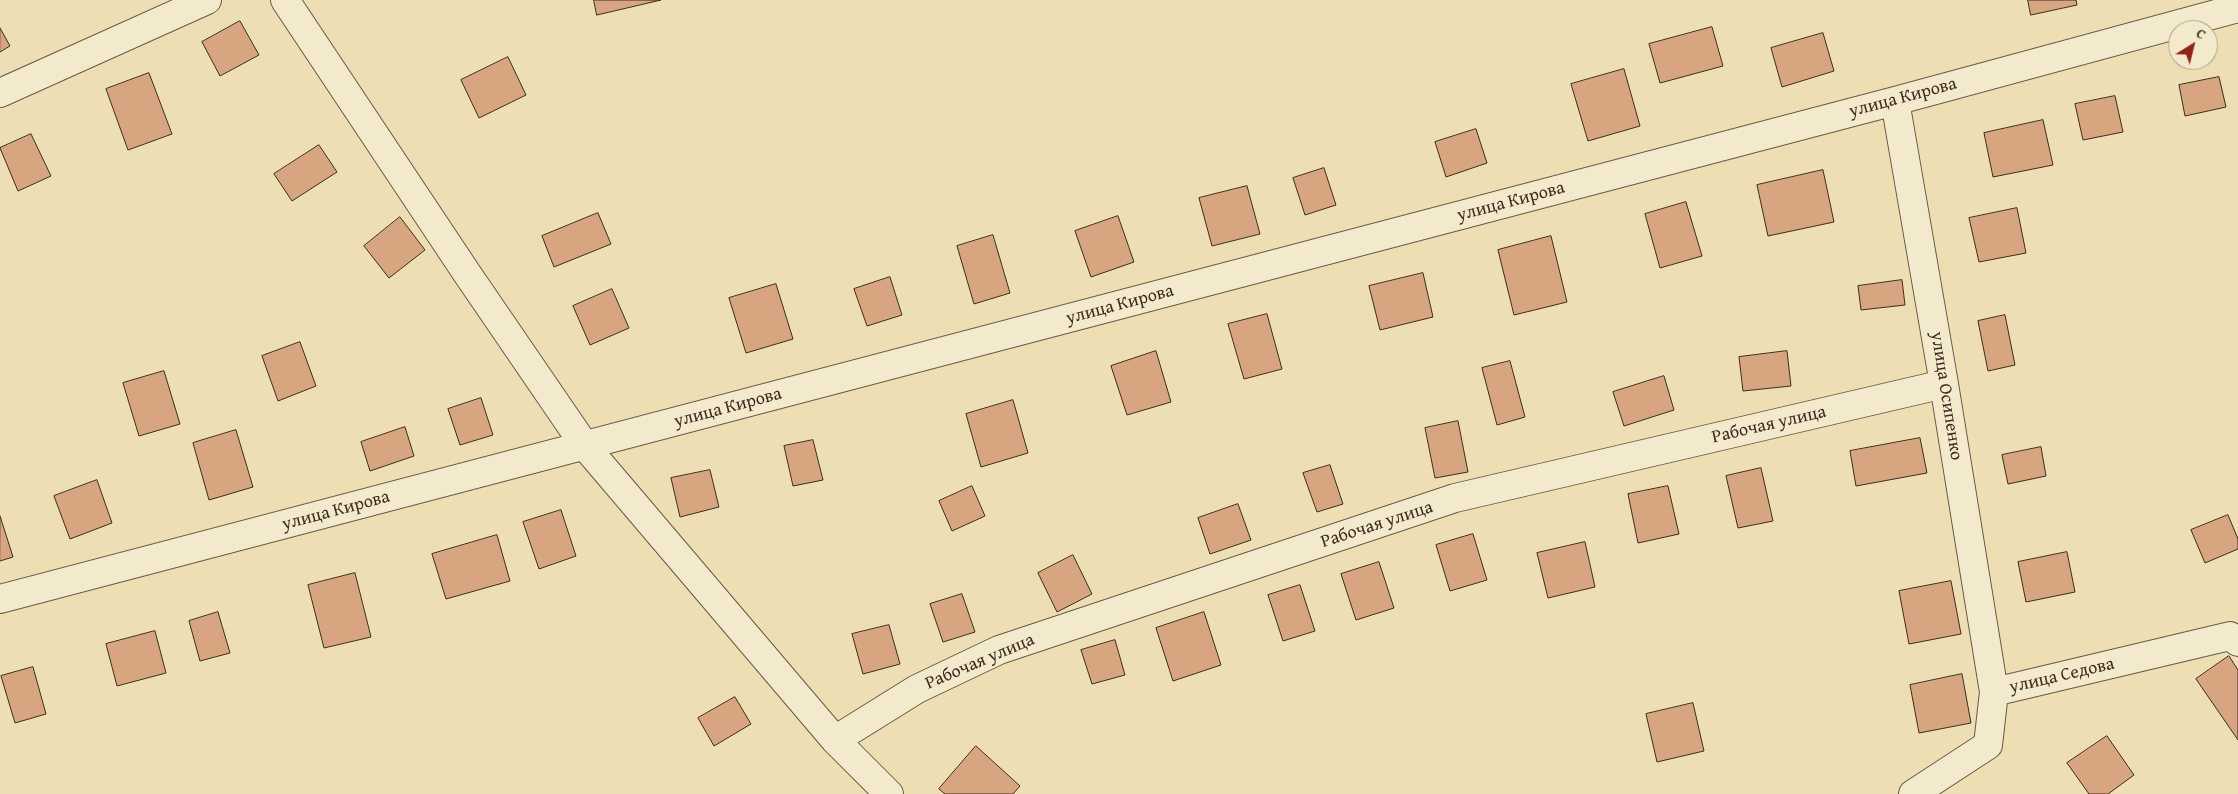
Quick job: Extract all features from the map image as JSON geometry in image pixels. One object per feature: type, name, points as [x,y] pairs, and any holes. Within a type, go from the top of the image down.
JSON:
[{"type":"street","points":[[0,93],[207,0]]},
{"type":"street","points":[[285,0],[466,272],[585,446],[835,740],[889,794]]},
{"type":"street","name":"улица Кирова","points":[[0,599],[1895,101],[2238,8]]},
{"type":"street","name":"улица Осипенко","points":[[1895,101],[1944,384],[1994,692]]},
{"type":"street","name":"Рабочая улица","points":[[835,740],[917,690],[999,650],[1455,498],[1944,384]]},
{"type":"street","name":"улица Седова","points":[[1914,794],[1988,745],[1994,692],[2230,636],[2238,642]]},
{"type":"building","points":[[594,0],[661,0],[597,15]]},
{"type":"building","points":[[2028,0],[2076,0],[2077,5],[2031,15]]},
{"type":"building","points":[[240,21],[259,55],[220,76],[202,42]]},
{"type":"building","points":[[1712,27],[1723,66],[1660,83],[1649,44]]},
{"type":"building","points":[[0,28],[10,46],[0,52]]},
{"type":"building","points":[[1823,33],[1834,71],[1782,87],[1771,48]]},
{"type":"building","points":[[508,57],[526,95],[479,118],[461,80]]},
{"type":"building","points":[[1624,69],[1640,126],[1588,141],[1571,84]]},
{"type":"building","points":[[149,73],[172,134],[128,150],[106,89]]},
{"type":"building","points":[[2219,77],[2226,107],[2185,116],[2179,85]]},
{"type":"building","points":[[2115,96],[2123,132],[2083,140],[2075,104]]},
{"type":"building","points":[[2043,120],[2053,165],[1993,177],[1984,133]]},
{"type":"building","points":[[1476,129],[1487,163],[1446,177],[1435,142]]},
{"type":"building","points":[[31,134],[51,176],[18,191],[0,148]]},
{"type":"building","points":[[319,145],[337,172],[292,201],[274,174]]},
{"type":"building","points":[[1324,168],[1336,205],[1305,215],[1293,178]]},
{"type":"building","points":[[1823,170],[1834,222],[1768,236],[1757,185]]},
{"type":"building","points":[[1247,186],[1260,234],[1212,246],[1199,198]]},
{"type":"building","points":[[1686,202],[1702,256],[1660,268],[1645,214]]},
{"type":"building","points":[[2017,208],[2026,253],[1979,262],[1969,218]]},
{"type":"building","points":[[598,213],[611,244],[554,267],[542,236]]},
{"type":"building","points":[[1118,216],[1134,262],[1091,277],[1075,231]]},
{"type":"building","points":[[400,217],[425,250],[389,278],[364,246]]},
{"type":"building","points":[[993,235],[1010,293],[974,304],[957,246]]},
{"type":"building","points":[[1551,236],[1567,302],[1514,315],[1498,250]]},
{"type":"building","points":[[1423,273],[1433,317],[1380,330],[1369,286]]},
{"type":"building","points":[[890,277],[902,315],[867,326],[854,289]]},
{"type":"building","points":[[1902,280],[1905,305],[1861,310],[1858,286]]},
{"type":"building","points":[[776,284],[793,339],[746,353],[729,298]]},
{"type":"building","points":[[612,289],[629,328],[590,345],[573,306]]},
{"type":"building","points":[[1267,314],[1282,369],[1244,379],[1228,324]]},
{"type":"building","points":[[2005,315],[2015,365],[1988,371],[1978,321]]},
{"type":"building","points":[[300,342],[316,386],[278,401],[262,356]]},
{"type":"building","points":[[1156,351],[1171,402],[1127,415],[1111,366]]},
{"type":"building","points":[[1787,351],[1791,386],[1743,391],[1739,357]]},
{"type":"building","points":[[1510,361],[1525,417],[1497,425],[1482,368]]},
{"type":"building","points":[[164,371],[180,424],[139,436],[123,383]]},
{"type":"building","points":[[1664,376],[1674,410],[1624,426],[1613,392]]},
{"type":"building","points":[[481,398],[493,435],[460,445],[448,409]]},
{"type":"building","points":[[1013,400],[1028,453],[981,467],[966,414]]},
{"type":"building","points":[[1458,421],[1468,472],[1435,478],[1425,428]]},
{"type":"building","points":[[405,427],[414,456],[370,471],[361,442]]},
{"type":"building","points":[[236,430],[253,487],[209,500],[193,443]]},
{"type":"building","points":[[1920,438],[1927,473],[1856,486],[1850,451]]},
{"type":"building","points":[[813,440],[823,480],[793,486],[784,446]]},
{"type":"building","points":[[2041,447],[2046,476],[2008,484],[2002,455]]},
{"type":"building","points":[[1330,465],[1343,504],[1317,512],[1303,473]]},
{"type":"building","points":[[1761,468],[1773,521],[1738,528],[1726,476]]},
{"type":"building","points":[[710,470],[719,507],[680,517],[671,478]]},
{"type":"building","points":[[97,480],[112,523],[70,539],[54,496]]},
{"type":"building","points":[[972,486],[985,516],[952,531],[939,501]]},
{"type":"building","points":[[1668,486],[1679,534],[1638,543],[1628,494]]},
{"type":"building","points":[[1238,504],[1251,540],[1210,554],[1198,518]]},
{"type":"building","points":[[561,510],[576,556],[539,569],[523,522]]},
{"type":"building","points":[[2228,515],[2238,539],[2238,549],[2205,563],[2191,530]]},
{"type":"building","points":[[0,516],[13,557],[0,561]]},
{"type":"building","points":[[1473,534],[1487,580],[1450,591],[1436,545]]},
{"type":"building","points":[[497,535],[510,581],[446,599],[432,554]]},
{"type":"building","points":[[1585,542],[1595,587],[1548,598],[1537,553]]},
{"type":"building","points":[[2067,552],[2075,592],[2026,602],[2018,562]]},
{"type":"building","points":[[1073,555],[1092,594],[1057,612],[1038,573]]},
{"type":"building","points":[[1379,562],[1394,608],[1356,620],[1341,574]]},
{"type":"building","points":[[355,573],[371,637],[324,648],[308,585]]},
{"type":"building","points":[[1951,581],[1961,634],[1909,644],[1899,591]]},
{"type":"building","points":[[1300,585],[1315,631],[1283,641],[1268,595]]},
{"type":"building","points":[[962,594],[975,632],[943,642],[930,604]]},
{"type":"building","points":[[218,612],[230,653],[200,661],[189,621]]},
{"type":"building","points":[[1204,612],[1221,665],[1173,681],[1156,628]]},
{"type":"building","points":[[889,625],[900,664],[863,674],[852,634]]},
{"type":"building","points":[[155,631],[166,673],[117,686],[106,644]]},
{"type":"building","points":[[1115,640],[1125,675],[1092,684],[1081,650]]},
{"type":"building","points":[[2229,656],[2238,670],[2238,740],[2196,679]]},
{"type":"building","points":[[33,667],[46,714],[15,723],[1,676]]},
{"type":"building","points":[[1962,674],[1971,723],[1919,733],[1910,685]]},
{"type":"building","points":[[735,697],[751,724],[714,746],[698,718]]},
{"type":"building","points":[[1693,703],[1704,751],[1657,762],[1646,714]]},
{"type":"building","points":[[2107,736],[2134,775],[2108,794],[2089,794],[2067,763]]},
{"type":"building","points":[[976,746],[1020,786],[1013,794],[945,794],[939,789]]}]
